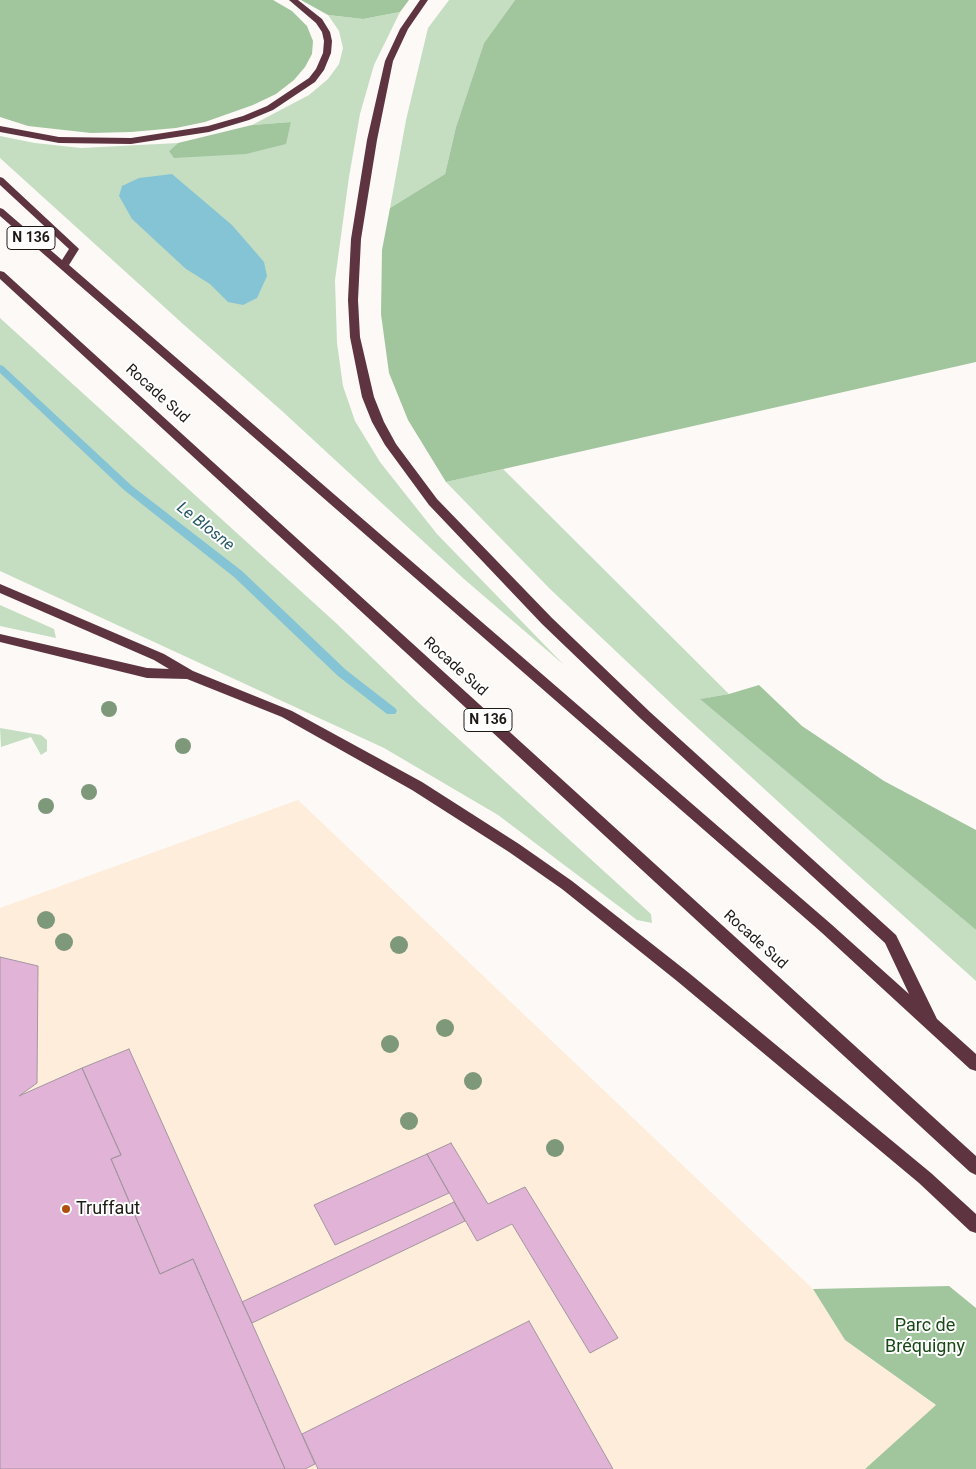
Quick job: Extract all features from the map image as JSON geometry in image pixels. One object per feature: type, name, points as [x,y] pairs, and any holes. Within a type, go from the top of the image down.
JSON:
[{"type":"highway","points":[[0,129],[58,140],[130,141],[208,129],[246,118],[270,108],[312,80],[320,70],[327,53],[328,42],[326,32],[319,21],[293,0]]},
{"type":"highway","points":[[424,0],[404,29],[389,61],[380,96],[356,239],[353,300],[355,337],[368,397],[378,422],[391,446],[433,502],[547,621],[645,715],[891,939],[933,1027]]},
{"type":"highway","points":[[0,180],[74,249],[63,266]]},
{"type":"highway","name":"N 136","points":[[0,210],[826,928],[976,1064]]},
{"type":"highway","name":"Rocade Sud","points":[[0,274],[976,1167]]},
{"type":"highway","points":[[0,588],[159,657],[188,674],[287,714],[416,786],[514,848],[567,885],[683,977],[925,1178],[976,1224]]},
{"type":"highway","points":[[0,638],[147,673],[188,674]]},
{"type":"shaded area","points":[[298,800],[813,1289],[845,1340],[937,1406],[865,1469],[0,1469],[0,908]]},
{"type":"green space","points":[[0,0],[273,0],[292,11],[307,26],[313,41],[312,54],[305,67],[294,80],[276,94],[253,105],[205,122],[176,128],[91,133],[28,126],[0,117]]},
{"type":"green space","points":[[301,0],[409,0],[400,12],[363,19],[328,15]]},
{"type":"green space","points":[[449,0],[515,0],[484,43],[456,127],[445,174],[390,208],[406,120],[428,28]]},
{"type":"green space","points":[[515,0],[976,0],[976,362],[446,482],[408,420],[389,373],[381,314],[382,250],[390,208],[445,174],[456,127],[484,43]]},
{"type":"green space","points":[[400,12],[374,65],[360,114],[349,177],[335,280],[337,343],[343,386],[355,421],[380,462],[437,534],[564,665],[464,579],[282,411],[0,158],[0,136],[35,143],[81,148],[178,143],[169,151],[285,144],[291,122],[252,125],[309,95],[328,79],[339,64],[343,48],[339,31],[328,15],[363,19]]},
{"type":"green space","points":[[291,122],[286,144],[246,154],[174,158],[169,151],[178,143],[252,125]]},
{"type":"green space","points":[[0,318],[336,623],[418,702],[651,914],[652,923],[637,920],[498,815],[384,748],[0,571]]},
{"type":"green space","points":[[503,469],[729,694],[701,699],[976,930],[976,981],[676,708],[550,589],[446,482]]},
{"type":"green space","points":[[0,605],[54,629],[56,638],[0,626]]},
{"type":"green space","points":[[759,685],[802,726],[884,781],[976,830],[976,930],[700,699],[729,694]]},
{"type":"green space","points":[[0,728],[41,735],[47,740],[47,751],[41,755],[31,737],[1,747]]},
{"type":"green space","name":"Parc de Bréquigny","points":[[949,1286],[976,1308],[976,1469],[865,1469],[936,1405],[845,1340],[813,1289]]},
{"type":"water","points":[[172,174],[232,225],[264,262],[267,276],[257,298],[243,305],[228,302],[210,284],[186,269],[132,219],[119,196],[122,186],[139,178]]},
{"type":"building","name":"Truffaut","points":[[0,957],[38,966],[37,1083],[19,1096],[82,1068],[121,1155],[111,1159],[160,1274],[193,1259],[285,1469],[0,1469]]},
{"type":"building","points":[[129,1049],[315,1464],[305,1469],[285,1469],[193,1259],[160,1274],[111,1159],[121,1155],[82,1068]]},
{"type":"building","points":[[451,1143],[488,1204],[525,1187],[618,1338],[590,1353],[512,1224],[477,1241],[427,1154]]},
{"type":"building","points":[[427,1154],[449,1193],[335,1245],[314,1205]]},
{"type":"building","points":[[454,1202],[465,1221],[252,1323],[242,1302]]},
{"type":"building","points":[[529,1321],[613,1469],[318,1469],[302,1434]]},
{"type":"waterway","name":"Le Blosne","points":[[0,368],[128,488],[238,574],[342,673],[391,711]]},
{"type":"place","name":"Truffaut","points":[[66,1209]]}]
